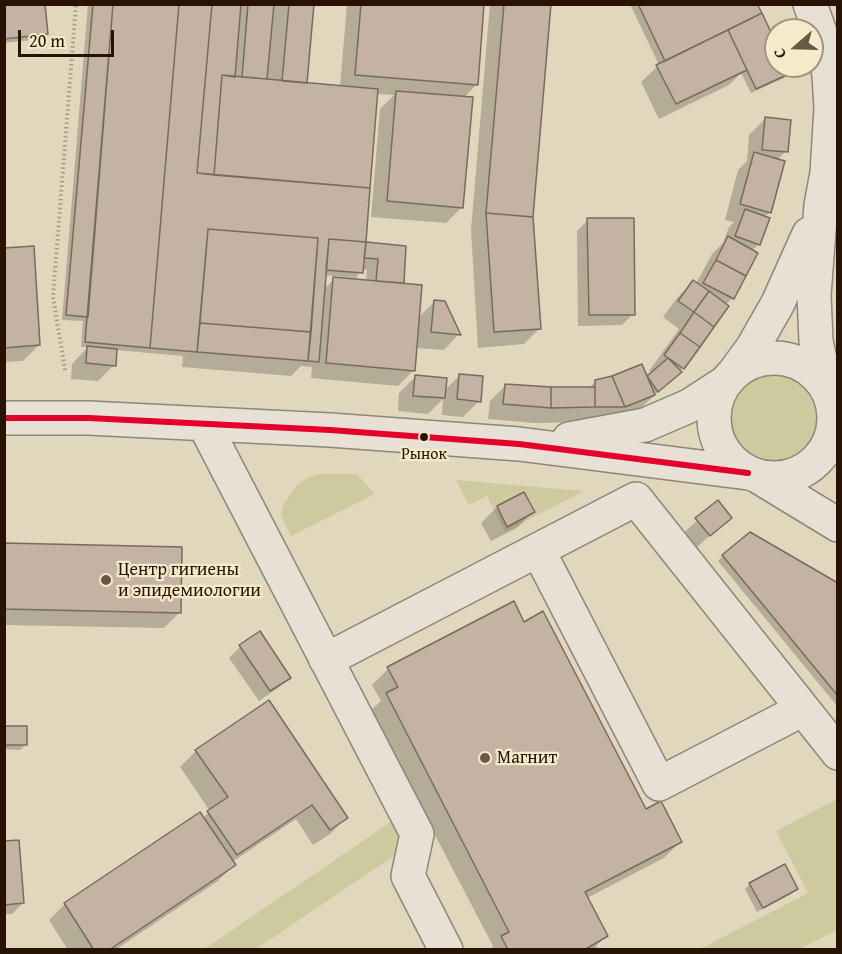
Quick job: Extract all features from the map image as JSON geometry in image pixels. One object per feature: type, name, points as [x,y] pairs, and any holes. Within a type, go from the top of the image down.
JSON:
[{"type":"street","points":[[810,4],[822,38],[829,75],[832,172],[798,262],[778,303],[753,347],[730,378],[715,404],[714,427],[722,449],[738,467],[813,508],[837,525]]},
{"type":"street","points":[[4,418],[88,418],[330,430],[519,444],[771,479],[795,476],[815,463],[829,444],[833,433],[832,404],[816,341],[814,295],[821,205]]},
{"type":"street","points":[[519,444],[579,438],[645,425],[689,406],[730,378],[743,366],[765,358],[789,360],[810,370],[832,404]]},
{"type":"street","points":[[204,424],[417,834],[408,876],[446,950]]},
{"type":"street","points":[[326,660],[636,499],[837,753]]},
{"type":"street","points":[[538,550],[659,784],[803,709]]},
{"type":"path","points":[[65,370],[53,297],[76,4]]},
{"type":"shaded area","points":[[773,373],[790,376],[805,386],[815,401],[818,418],[815,435],[805,450],[790,460],[773,463],[756,460],[741,450],[731,435],[728,418],[731,401],[741,386],[756,376]]},
{"type":"shaded area","points":[[319,474],[357,474],[375,494],[291,536],[281,515],[284,504],[297,485]]},
{"type":"shaded area","points":[[456,480],[584,491],[505,532],[487,496],[469,505]]},
{"type":"shaded area","points":[[837,799],[837,930],[800,949],[700,949],[808,893],[776,831]]},
{"type":"shaded area","points":[[395,819],[409,846],[256,949],[203,950]]},
{"type":"building","points":[[4,4],[45,4],[48,34],[4,39]]},
{"type":"building","points":[[93,4],[113,4],[88,317],[66,315]]},
{"type":"building","points":[[113,4],[179,4],[150,348],[85,342]]},
{"type":"building","points":[[179,4],[212,4],[197,173],[370,188],[366,242],[329,239],[319,362],[308,361],[318,238],[208,229],[197,352],[150,348]]},
{"type":"building","points":[[212,4],[241,4],[235,77],[222,75],[214,175],[197,173]]},
{"type":"building","points":[[248,4],[274,4],[267,79],[242,77]]},
{"type":"building","points":[[289,4],[314,4],[307,83],[282,81]]},
{"type":"building","points":[[361,4],[484,4],[478,85],[355,75]]},
{"type":"building","points":[[504,4],[551,4],[533,217],[486,213]]},
{"type":"building","points":[[638,4],[757,4],[762,13],[665,61]]},
{"type":"building","points":[[762,13],[764,18],[764,78],[780,78],[756,89],[728,30]]},
{"type":"building","points":[[728,30],[747,70],[676,104],[656,65]]},
{"type":"building","points":[[222,75],[378,89],[370,188],[214,175]]},
{"type":"building","points":[[396,91],[473,97],[463,208],[387,201]]},
{"type":"building","points":[[765,117],[791,120],[788,152],[762,150]]},
{"type":"building","points":[[754,152],[785,161],[771,213],[740,204]]},
{"type":"building","points":[[745,209],[770,218],[760,245],[735,236]]},
{"type":"building","points":[[486,213],[533,217],[541,329],[494,332]]},
{"type":"building","points":[[587,218],[634,218],[635,315],[589,315]]},
{"type":"building","points":[[208,229],[318,238],[311,332],[200,323]]},
{"type":"building","points":[[728,236],[758,253],[746,276],[716,260]]},
{"type":"building","points":[[329,239],[366,242],[363,273],[326,270]]},
{"type":"building","points":[[366,242],[406,246],[404,283],[376,281],[378,259],[364,258]]},
{"type":"building","points":[[34,246],[40,345],[4,348],[4,248]]},
{"type":"building","points":[[716,260],[746,276],[734,299],[703,283]]},
{"type":"building","points":[[333,277],[422,285],[415,371],[326,363]]},
{"type":"building","points":[[693,280],[709,291],[694,312],[678,301]]},
{"type":"building","points":[[709,291],[729,306],[714,327],[694,312]]},
{"type":"building","points":[[434,300],[445,301],[461,335],[431,332]]},
{"type":"building","points":[[694,312],[714,327],[700,347],[680,333]]},
{"type":"building","points":[[200,323],[311,332],[308,361],[197,352]]},
{"type":"building","points":[[680,333],[700,347],[684,369],[664,355]]},
{"type":"building","points":[[87,346],[117,349],[116,366],[86,363]]},
{"type":"building","points":[[668,358],[682,372],[658,392],[647,376]]},
{"type":"building","points":[[642,364],[655,395],[625,407],[612,376]]},
{"type":"building","points":[[459,374],[483,376],[481,402],[457,399]]},
{"type":"building","points":[[415,375],[447,378],[445,398],[413,396]]},
{"type":"building","points":[[612,376],[625,407],[595,407],[595,380]]},
{"type":"building","points":[[505,384],[551,387],[551,408],[503,404]]},
{"type":"building","points":[[551,387],[595,387],[595,407],[551,408]]},
{"type":"building","points":[[524,492],[535,512],[507,527],[497,506]]},
{"type":"building","points":[[718,500],[732,518],[710,536],[695,518]]},
{"type":"building","points":[[750,532],[838,583],[838,696],[722,555]]},
{"type":"building","points":[[4,543],[182,547],[181,613],[4,609]]},
{"type":"building","points":[[514,601],[524,622],[543,611],[646,809],[661,801],[682,842],[585,892],[608,936],[584,950],[508,950],[501,936],[509,932],[386,693],[398,687],[387,667]]},
{"type":"building","points":[[260,631],[291,678],[270,691],[239,645]]},
{"type":"building","points":[[269,700],[348,818],[330,830],[312,805],[237,855],[207,811],[228,797],[195,750]]},
{"type":"building","points":[[4,726],[27,726],[27,745],[4,745]]},
{"type":"building","points":[[200,812],[236,865],[109,950],[94,950],[64,903]]},
{"type":"building","points":[[19,840],[24,903],[4,905],[4,841]]},
{"type":"building","points":[[785,864],[798,889],[763,908],[749,883]]},
{"type":"transit line","name":"20","points":[[4,418],[88,418],[330,430],[519,444],[748,473]]},
{"type":"place","name":"Рынок","points":[[424,437]]},
{"type":"place","name":"Центр гигиены и эпидемиологии","points":[[106,580]]},
{"type":"place","name":"Магнит","points":[[485,758]]}]
